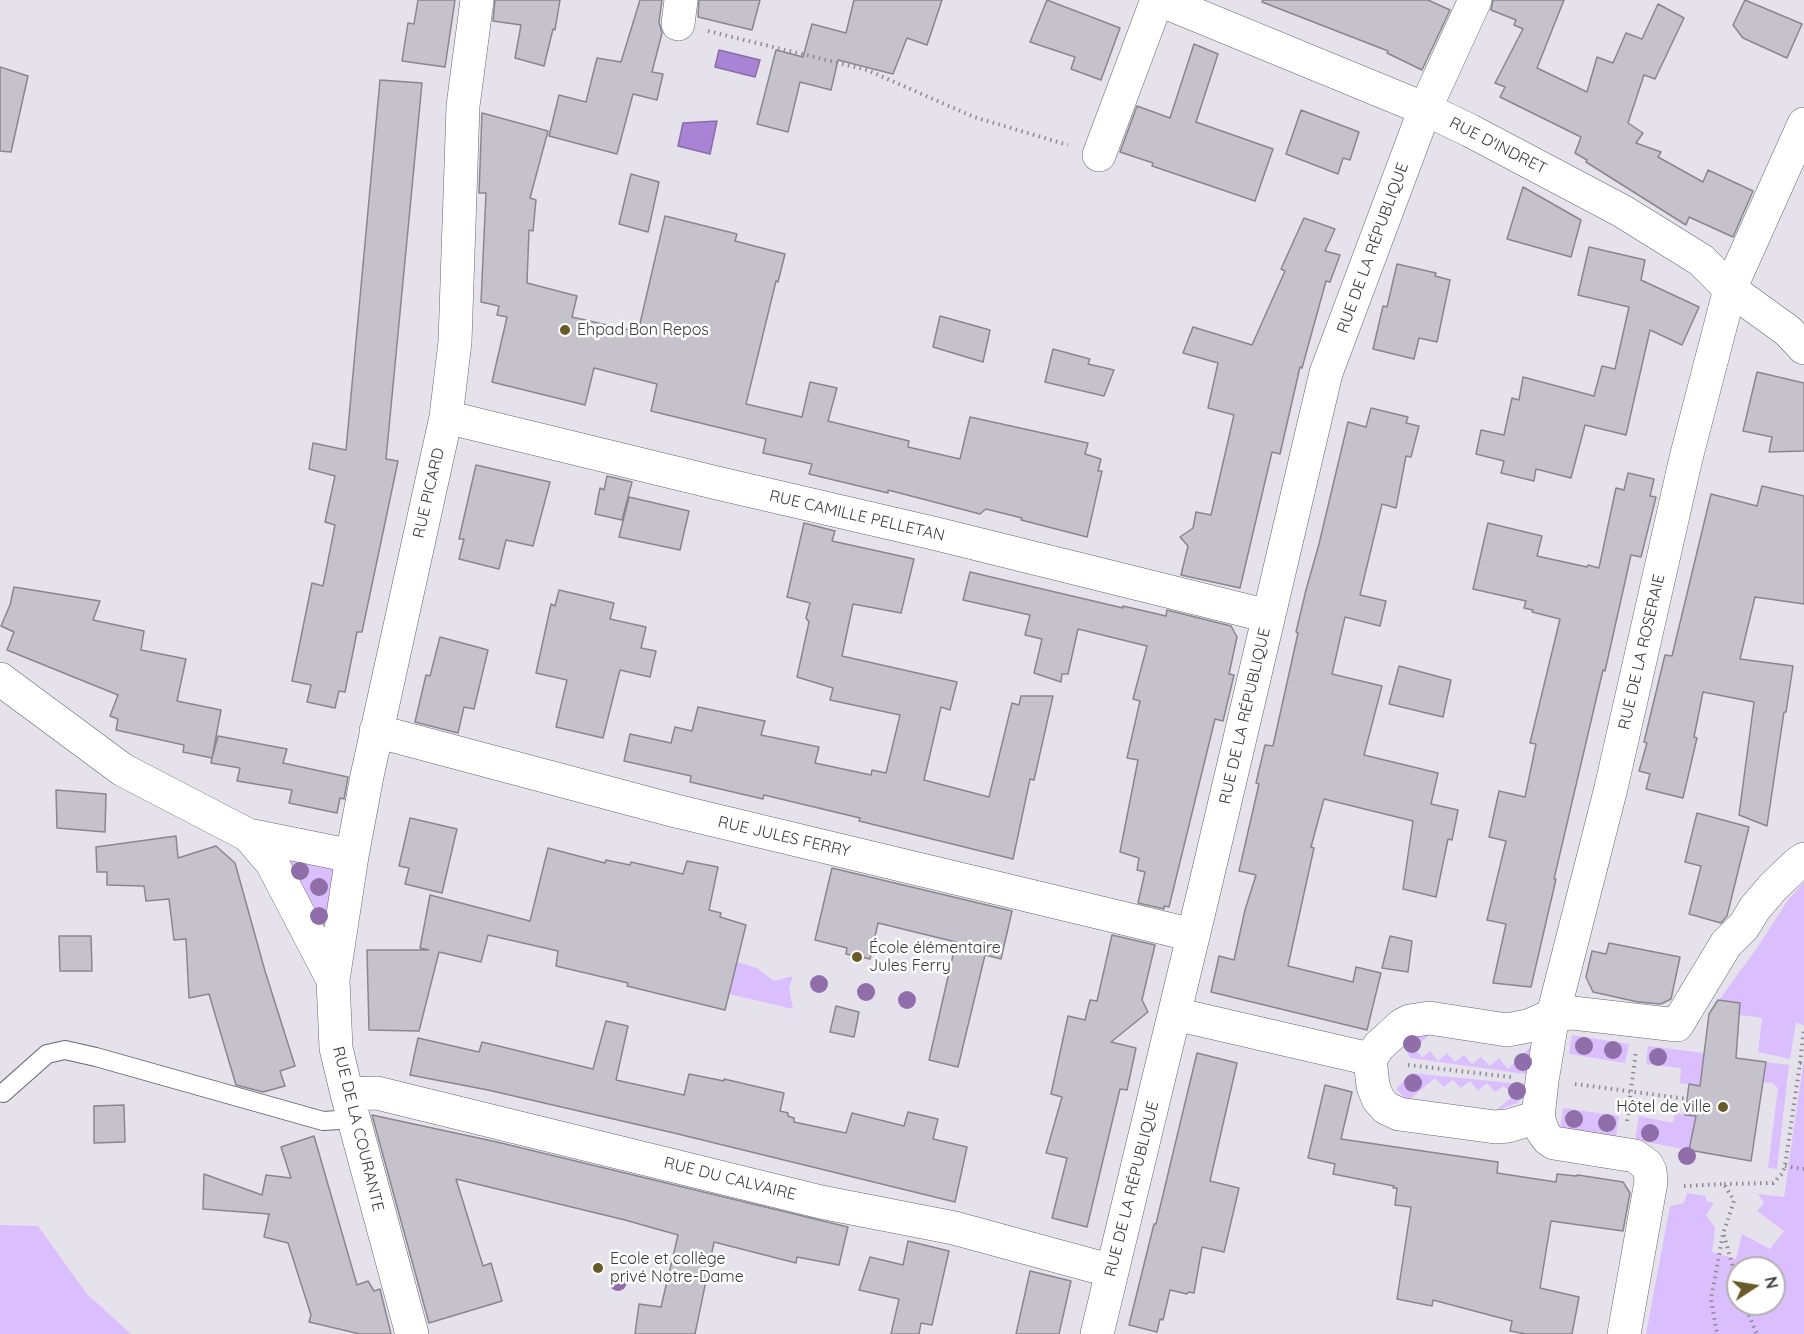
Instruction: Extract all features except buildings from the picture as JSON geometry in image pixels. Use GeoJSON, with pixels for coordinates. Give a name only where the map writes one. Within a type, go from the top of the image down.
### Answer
{"type":"FeatureCollection","features":[{"type":"Feature","properties":{"kind":"street","name":"RUE PICARD"},"geometry":{"type":"LineString","coordinates":[[333,980],[352,856],[376,731],[446,417],[455,342],[463,106],[477,0]]}},
{"type":"Feature","properties":{"kind":"street","name":"RUE D'INDRET"},"geometry":{"type":"LineString","coordinates":[[1159,0],[1425,109],[1622,211],[1701,260],[1730,289],[1788,331],[1804,348]]}},
{"type":"Feature","properties":{"kind":"street"},"geometry":{"type":"LineString","coordinates":[[1099,155],[1159,0]]}},
{"type":"Feature","properties":{"kind":"street","name":"RUE DE LA RÉPUBLIQUE"},"geometry":{"type":"LineString","coordinates":[[1097,1334],[1326,373],[1425,109],[1475,0]]}},
{"type":"Feature","properties":{"kind":"street","name":"RUE DE LA ROSERAIE"},"geometry":{"type":"LineString","coordinates":[[1538,1117],[1553,1015],[1611,788],[1686,458],[1730,289],[1804,124]]}},
{"type":"Feature","properties":{"kind":"street","name":"RUE CAMILLE PELLETAN"},"geometry":{"type":"LineString","coordinates":[[446,417],[938,534],[1268,616]]}},
{"type":"Feature","properties":{"kind":"street","name":"RUE DE LA COURANTE"},"geometry":{"type":"LineString","coordinates":[[0,679],[123,770],[249,835],[352,856]]}},
{"type":"Feature","properties":{"kind":"street","name":"RUE JULES FERRY"},"geometry":{"type":"LineString","coordinates":[[376,731],[676,811],[1193,935]]}},
{"type":"Feature","properties":{"kind":"street","name":"RUE DE LA COURANTE"},"geometry":{"type":"LineString","coordinates":[[249,835],[272,863],[333,980],[336,1048],[412,1334]]}},
{"type":"Feature","properties":{"kind":"street"},"geometry":{"type":"LineString","coordinates":[[1624,1334],[1651,1182],[1647,1165],[1635,1156],[1554,1143],[1543,1132],[1538,1117],[1508,1126],[1495,1127],[1399,1114],[1386,1108],[1378,1099],[1373,1086],[1370,1059],[1390,1034],[1410,1021],[1429,1018],[1507,1030],[1528,1026],[1553,1015],[1573,1013],[1677,1025],[1726,945],[1744,926],[1755,908],[1773,887],[1804,859]]}},
{"type":"Feature","properties":{"kind":"street"},"geometry":{"type":"LineString","coordinates":[[1174,1014],[1370,1059]]}},
{"type":"Feature","properties":{"kind":"street","name":"RUE DU CALVAIRE"},"geometry":{"type":"LineString","coordinates":[[350,1106],[376,1094],[820,1202],[954,1228],[1112,1271]]}},
{"type":"Feature","properties":{"kind":"lane"},"geometry":{"type":"LineString","coordinates":[[3,1093],[47,1054],[65,1050],[323,1121],[350,1106]]}},
{"type":"Feature","properties":{"kind":"path"},"geometry":{"type":"LineString","coordinates":[[680,12],[867,69],[974,117],[1099,155]]}},
{"type":"Feature","properties":{"kind":"path"},"geometry":{"type":"LineString","coordinates":[[1651,1182],[1684,1186],[1773,1183],[1782,1174],[1802,1063],[1804,1029]]}},
{"type":"Feature","properties":{"kind":"path"},"geometry":{"type":"LineString","coordinates":[[1628,1116],[1635,1062]]}},
{"type":"Feature","properties":{"kind":"path"},"geometry":{"type":"LineString","coordinates":[[1785,1166],[1804,1169]]}},
{"type":"Feature","properties":{"kind":"path"},"geometry":{"type":"LineString","coordinates":[[1717,1334],[1711,1299],[1723,1234],[1734,1201],[1724,1184]]}},
{"type":"Feature","properties":{"kind":"path"},"geometry":{"type":"LineString","coordinates":[[1723,1234],[1729,1256]]}},
{"type":"Feature","properties":{"kind":"path"},"geometry":{"type":"LineString","coordinates":[[1749,1316],[1757,1334]]}},
{"type":"Feature","properties":{"kind":"shaded area"},"geometry":{"type":"Polygon","coordinates":[[[719,50],[760,60],[755,77],[715,67],[719,50]]]}},
{"type":"Feature","properties":{"kind":"shaded area"},"geometry":{"type":"Polygon","coordinates":[[[717,121],[710,154],[678,146],[683,123],[717,121]]]}},
{"type":"Feature","properties":{"kind":"shaded area"},"geometry":{"type":"Polygon","coordinates":[[[284,858],[336,867],[325,927],[321,929],[284,858]]]}},
{"type":"Feature","properties":{"kind":"shaded area"},"geometry":{"type":"Polygon","coordinates":[[[1804,882],[1804,1026],[1796,1022],[1790,1059],[1758,1052],[1762,1018],[1739,1015],[1739,1003],[1719,1000],[1788,900],[1804,882]]]}},
{"type":"Feature","properties":{"kind":"shaded area"},"geometry":{"type":"Polygon","coordinates":[[[737,962],[757,968],[774,981],[793,976],[789,987],[793,1009],[729,994],[737,962]]]}},
{"type":"Feature","properties":{"kind":"shaded area"},"geometry":{"type":"Polygon","coordinates":[[[1431,1033],[1414,1049],[1423,1057],[1430,1051],[1438,1061],[1447,1053],[1455,1062],[1464,1055],[1472,1064],[1481,1057],[1490,1066],[1499,1058],[1508,1069],[1531,1046],[1533,1075],[1411,1058],[1404,1039],[1431,1033]]]}},
{"type":"Feature","properties":{"kind":"shaded area"},"geometry":{"type":"Polygon","coordinates":[[[1572,1035],[1629,1044],[1625,1063],[1569,1054],[1572,1035]]]}},
{"type":"Feature","properties":{"kind":"shaded area"},"geometry":{"type":"Polygon","coordinates":[[[1648,1046],[1704,1053],[1700,1086],[1680,1083],[1681,1068],[1646,1064],[1648,1046]]]}},
{"type":"Feature","properties":{"kind":"shaded area"},"geometry":{"type":"Polygon","coordinates":[[[1804,1058],[1804,1334],[1646,1334],[1670,1206],[1684,1203],[1687,1193],[1706,1196],[1706,1201],[1714,1203],[1706,1215],[1715,1228],[1712,1252],[1726,1256],[1726,1316],[1786,1316],[1786,1256],[1737,1256],[1742,1234],[1770,1249],[1784,1231],[1757,1211],[1764,1203],[1758,1194],[1784,1197],[1804,1058]]]}},
{"type":"Feature","properties":{"kind":"shaded area"},"geometry":{"type":"Polygon","coordinates":[[[1766,1062],[1789,1065],[1777,1169],[1768,1168],[1778,1088],[1772,1083],[1764,1082],[1766,1062]]]}},
{"type":"Feature","properties":{"kind":"shaded area"},"geometry":{"type":"Polygon","coordinates":[[[1411,1073],[1531,1085],[1517,1103],[1495,1111],[1513,1096],[1504,1086],[1495,1092],[1487,1083],[1478,1091],[1470,1081],[1461,1088],[1453,1080],[1444,1087],[1435,1078],[1408,1101],[1396,1089],[1411,1073]]]}},
{"type":"Feature","properties":{"kind":"shaded area"},"geometry":{"type":"Polygon","coordinates":[[[1563,1108],[1619,1116],[1616,1136],[1560,1129],[1563,1108]]]}},
{"type":"Feature","properties":{"kind":"shaded area"},"geometry":{"type":"Polygon","coordinates":[[[1675,1113],[1696,1116],[1689,1150],[1635,1140],[1639,1116],[1673,1123],[1675,1113]]]}},
{"type":"Feature","properties":{"kind":"shaded area"},"geometry":{"type":"Polygon","coordinates":[[[0,1225],[38,1226],[87,1294],[131,1334],[0,1334],[0,1225]]]}},
{"type":"Feature","properties":{"kind":"place","name":"Ehpad Bon Repos"},"geometry":{"type":"Point","coordinates":[565,330]}},
{"type":"Feature","properties":{"kind":"place","name":"École élémentaire Jules Ferry"},"geometry":{"type":"Point","coordinates":[857,957]}},
{"type":"Feature","properties":{"kind":"place","name":"Hôtel de ville"},"geometry":{"type":"Point","coordinates":[1723,1107]}},
{"type":"Feature","properties":{"kind":"place","name":"Ecole et collège privé Notre-Dame"},"geometry":{"type":"Point","coordinates":[598,1268]}}]}
